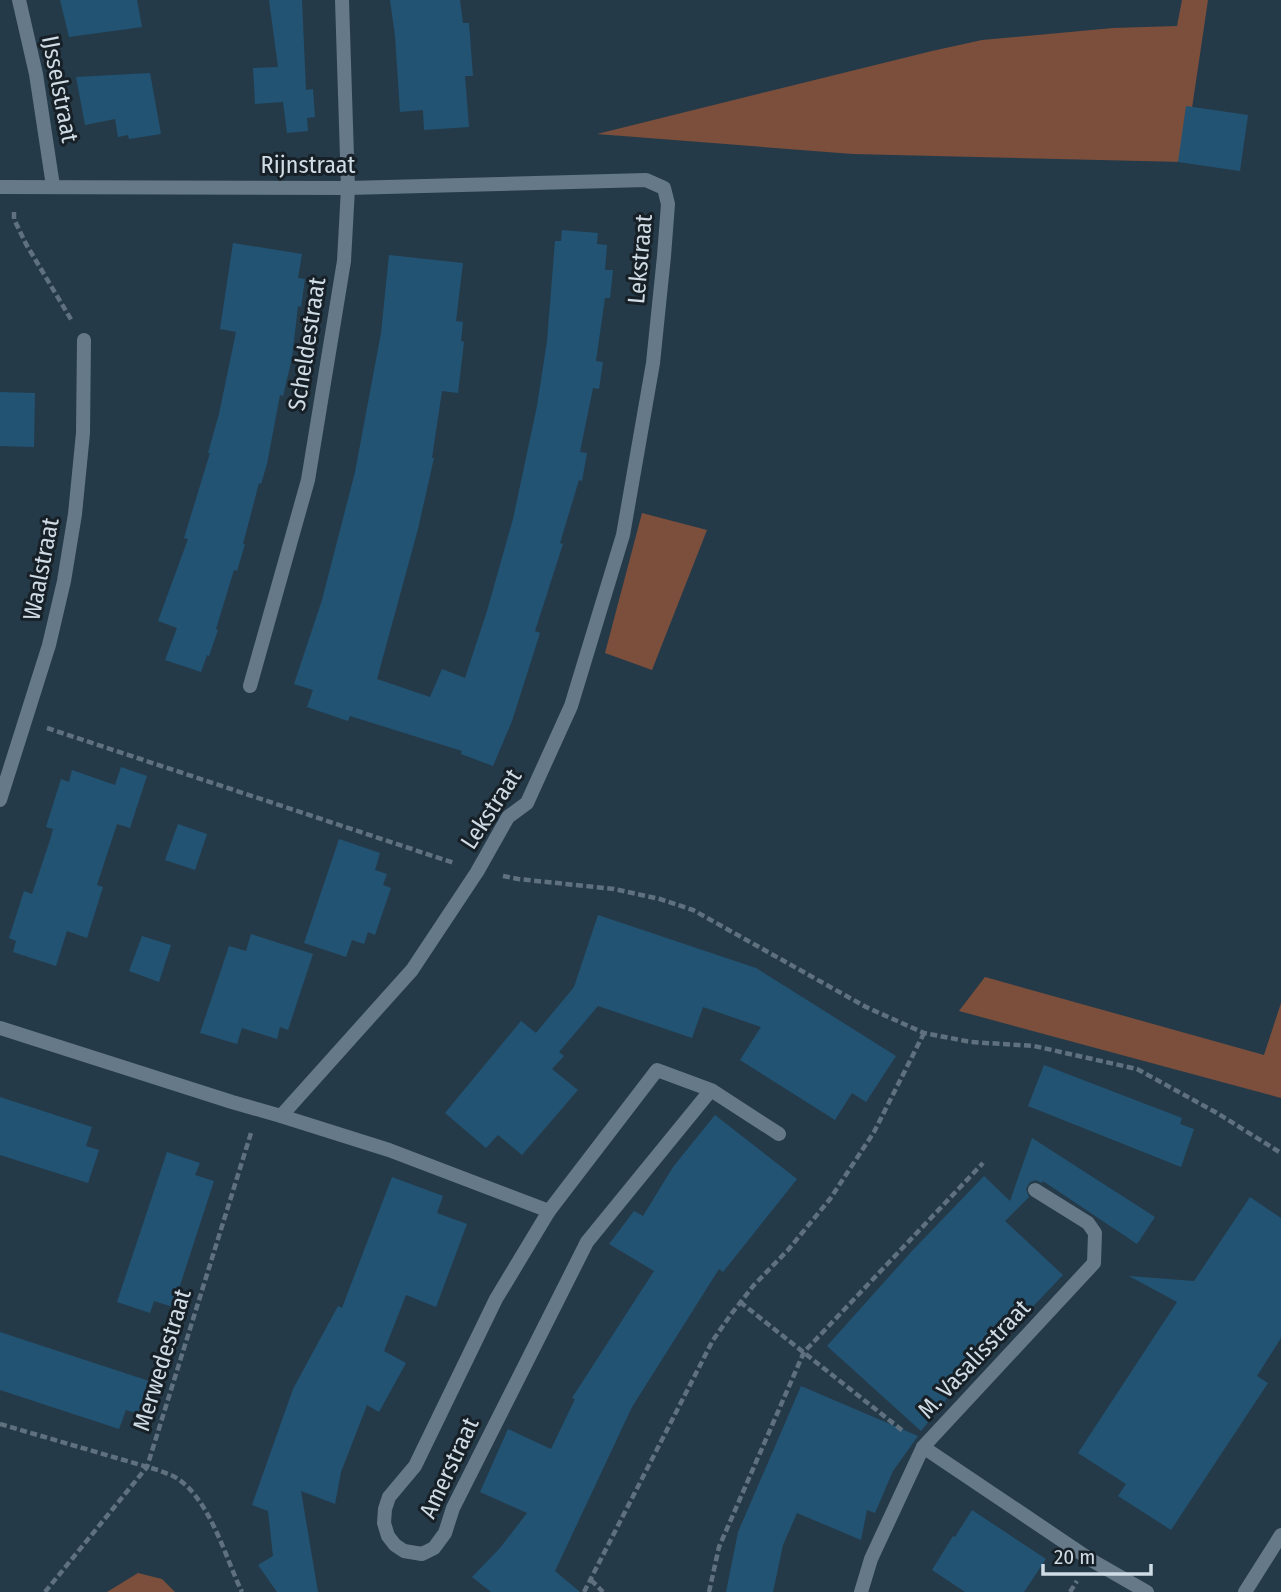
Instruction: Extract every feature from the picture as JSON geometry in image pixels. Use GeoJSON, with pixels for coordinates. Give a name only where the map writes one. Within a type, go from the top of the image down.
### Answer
{"type":"FeatureCollection","features":[{"type":"Feature","properties":{"kind":"street","name":"IJsselstraat"},"geometry":{"type":"LineString","coordinates":[[19,0],[36,74],[53,186]]}},
{"type":"Feature","properties":{"kind":"street","name":"Scheldestraat"},"geometry":{"type":"LineString","coordinates":[[250,686],[308,480],[344,261],[348,188],[342,0]]}},
{"type":"Feature","properties":{"kind":"street","name":"Lekstraat"},"geometry":{"type":"LineString","coordinates":[[281,1116],[412,970],[477,872],[508,817],[527,803],[571,706],[623,536],[653,363],[664,256],[668,204],[664,188],[646,180],[617,181]]}},
{"type":"Feature","properties":{"kind":"street","name":"Rijnstraat"},"geometry":{"type":"LineString","coordinates":[[5,187],[348,188],[617,181]]}},
{"type":"Feature","properties":{"kind":"street","name":"Waalstraat"},"geometry":{"type":"LineString","coordinates":[[0,800],[49,645],[64,581],[75,514],[83,433],[83,340]]}},
{"type":"Feature","properties":{"kind":"street"},"geometry":{"type":"LineString","coordinates":[[0,1028],[389,1150],[549,1211]]}},
{"type":"Feature","properties":{"kind":"street","name":"Amerstraat"},"geometry":{"type":"LineString","coordinates":[[710,1090],[587,1242],[459,1496],[444,1533],[434,1548],[422,1554],[404,1551],[395,1545],[384,1524],[389,1497],[415,1466],[496,1299],[549,1211],[657,1070],[710,1090],[779,1133]]}},
{"type":"Feature","properties":{"kind":"street","name":"M. Vasalisstraat"},"geometry":{"type":"LineString","coordinates":[[861,1592],[871,1559],[923,1447],[1094,1263],[1095,1233],[1088,1223],[1035,1190]]}},
{"type":"Feature","properties":{"kind":"street"},"geometry":{"type":"LineString","coordinates":[[923,1447],[1091,1560],[1147,1592]]}},
{"type":"Feature","properties":{"kind":"street"},"geometry":{"type":"LineString","coordinates":[[1245,1592],[1281,1535]]}},
{"type":"Feature","properties":{"kind":"path"},"geometry":{"type":"LineString","coordinates":[[5,187],[14,219],[26,244],[83,340]]}},
{"type":"Feature","properties":{"kind":"path"},"geometry":{"type":"LineString","coordinates":[[26,721],[477,872],[614,889],[660,899],[693,910],[866,1007],[924,1032],[971,1042],[1034,1046],[1136,1069],[1217,1113],[1281,1153]]}},
{"type":"Feature","properties":{"kind":"path"},"geometry":{"type":"LineString","coordinates":[[584,1592],[713,1340],[754,1285],[788,1250],[830,1199],[874,1132],[924,1032]]}},
{"type":"Feature","properties":{"kind":"path","name":"Merwedestraat"},"geometry":{"type":"LineString","coordinates":[[45,1592],[147,1467],[259,1109]]}},
{"type":"Feature","properties":{"kind":"path"},"geometry":{"type":"LineString","coordinates":[[709,1592],[719,1547],[804,1352],[984,1163]]}},
{"type":"Feature","properties":{"kind":"path"},"geometry":{"type":"LineString","coordinates":[[740,1302],[923,1447]]}},
{"type":"Feature","properties":{"kind":"path"},"geometry":{"type":"LineString","coordinates":[[0,1424],[174,1477],[200,1502],[242,1592]]}},
{"type":"Feature","properties":{"kind":"path"},"geometry":{"type":"LineString","coordinates":[[591,1580],[603,1592]]}},
{"type":"Feature","properties":{"kind":"shaded area"},"geometry":{"type":"Polygon","coordinates":[[[1182,0],[1208,0],[1184,162],[853,154],[597,134],[982,40],[1113,28],[1177,26],[1182,0]]]}},
{"type":"Feature","properties":{"kind":"shaded area"},"geometry":{"type":"Polygon","coordinates":[[[642,513],[707,530],[652,670],[605,653],[642,513]]]}},
{"type":"Feature","properties":{"kind":"shaded area"},"geometry":{"type":"Polygon","coordinates":[[[985,977],[1264,1055],[1281,1003],[1281,1098],[959,1011],[985,977]]]}},
{"type":"Feature","properties":{"kind":"shaded area"},"geometry":{"type":"Polygon","coordinates":[[[138,1573],[162,1579],[175,1592],[107,1592],[138,1573]]]}},
{"type":"Feature","properties":{"kind":"building"},"geometry":{"type":"Polygon","coordinates":[[[60,0],[137,0],[142,27],[69,37],[60,0]]]}},
{"type":"Feature","properties":{"kind":"building"},"geometry":{"type":"Polygon","coordinates":[[[269,0],[302,0],[306,90],[313,89],[315,117],[307,118],[308,131],[287,133],[283,102],[255,104],[253,68],[278,67],[269,0]]]}},
{"type":"Feature","properties":{"kind":"building"},"geometry":{"type":"Polygon","coordinates":[[[390,0],[460,0],[463,23],[469,23],[473,76],[465,76],[469,127],[424,130],[423,110],[400,112],[390,0]]]}},
{"type":"Feature","properties":{"kind":"building"},"geometry":{"type":"Polygon","coordinates":[[[150,73],[161,134],[129,139],[128,135],[118,137],[115,119],[85,125],[76,77],[150,73]]]}},
{"type":"Feature","properties":{"kind":"building"},"geometry":{"type":"Polygon","coordinates":[[[1186,106],[1248,115],[1240,171],[1178,162],[1186,106]]]}},
{"type":"Feature","properties":{"kind":"building"},"geometry":{"type":"Polygon","coordinates":[[[562,230],[598,233],[597,244],[607,245],[605,270],[613,270],[610,298],[605,298],[596,361],[603,362],[599,389],[593,388],[580,452],[587,453],[582,481],[579,480],[560,543],[563,544],[535,631],[540,633],[512,721],[493,766],[461,754],[462,751],[350,716],[348,721],[307,707],[313,690],[294,684],[322,600],[355,472],[381,333],[389,255],[463,263],[456,321],[463,322],[461,341],[464,342],[458,393],[442,391],[434,458],[418,529],[377,679],[430,697],[442,669],[465,678],[487,611],[513,519],[537,406],[547,341],[555,241],[561,241],[562,230]]]}},
{"type":"Feature","properties":{"kind":"building"},"geometry":{"type":"Polygon","coordinates":[[[233,243],[302,254],[298,278],[305,279],[301,307],[298,306],[292,358],[283,396],[280,395],[267,464],[261,484],[259,483],[237,571],[234,570],[216,629],[218,630],[201,672],[165,660],[177,628],[158,621],[188,539],[184,538],[210,453],[236,332],[220,329],[233,243]]]}},
{"type":"Feature","properties":{"kind":"building"},"geometry":{"type":"Polygon","coordinates":[[[0,392],[35,393],[34,447],[0,446],[0,392]]]}},
{"type":"Feature","properties":{"kind":"building"},"geometry":{"type":"Polygon","coordinates":[[[121,767],[147,776],[130,828],[117,824],[97,885],[103,887],[87,938],[67,931],[56,966],[13,952],[16,941],[9,938],[24,891],[32,894],[50,840],[53,829],[46,827],[61,779],[69,782],[72,770],[115,785],[121,767]]]}},
{"type":"Feature","properties":{"kind":"building"},"geometry":{"type":"Polygon","coordinates":[[[178,824],[207,834],[195,870],[165,860],[178,824]]]}},
{"type":"Feature","properties":{"kind":"building"},"geometry":{"type":"Polygon","coordinates":[[[339,839],[380,853],[375,870],[387,874],[383,885],[391,888],[375,935],[368,932],[364,944],[352,940],[346,957],[304,943],[339,839]]]}},
{"type":"Feature","properties":{"kind":"building"},"geometry":{"type":"Polygon","coordinates":[[[598,915],[756,968],[896,1056],[866,1102],[852,1093],[835,1120],[740,1060],[761,1027],[703,1007],[692,1038],[598,1006],[559,1052],[564,1056],[552,1069],[578,1090],[522,1155],[498,1135],[486,1148],[445,1113],[521,1021],[536,1033],[574,987],[598,915]]]}},
{"type":"Feature","properties":{"kind":"building"},"geometry":{"type":"Polygon","coordinates":[[[251,934],[313,954],[288,1030],[280,1027],[277,1039],[242,1028],[237,1044],[200,1033],[229,946],[246,951],[251,934]]]}},
{"type":"Feature","properties":{"kind":"building"},"geometry":{"type":"Polygon","coordinates":[[[142,936],[171,945],[159,982],[129,971],[142,936]]]}},
{"type":"Feature","properties":{"kind":"building"},"geometry":{"type":"Polygon","coordinates":[[[1044,1065],[1182,1118],[1180,1124],[1194,1129],[1181,1167],[1028,1106],[1044,1065]]]}},
{"type":"Feature","properties":{"kind":"building"},"geometry":{"type":"Polygon","coordinates":[[[0,1097],[92,1127],[86,1146],[99,1150],[88,1183],[0,1155],[0,1097]]]}},
{"type":"Feature","properties":{"kind":"building"},"geometry":{"type":"Polygon","coordinates":[[[715,1115],[797,1179],[723,1272],[719,1269],[632,1407],[555,1571],[580,1592],[491,1592],[472,1577],[500,1548],[527,1513],[480,1492],[508,1429],[551,1449],[575,1399],[572,1398],[654,1271],[609,1244],[634,1211],[643,1216],[673,1167],[715,1115]]]}},
{"type":"Feature","properties":{"kind":"building"},"geometry":{"type":"Polygon","coordinates":[[[1032,1138],[1155,1217],[1137,1244],[1043,1181],[1030,1182],[1026,1189],[1029,1197],[1005,1221],[1063,1275],[956,1387],[921,1431],[827,1346],[984,1176],[1010,1201],[1032,1138]]]}},
{"type":"Feature","properties":{"kind":"building"},"geometry":{"type":"Polygon","coordinates":[[[167,1152],[200,1163],[195,1175],[214,1181],[173,1307],[154,1301],[150,1313],[117,1302],[167,1152]]]}},
{"type":"Feature","properties":{"kind":"building"},"geometry":{"type":"Polygon","coordinates":[[[392,1177],[443,1196],[437,1213],[467,1224],[436,1307],[406,1295],[384,1351],[406,1363],[379,1412],[367,1405],[341,1472],[335,1504],[301,1491],[318,1592],[277,1592],[258,1565],[273,1556],[268,1511],[252,1505],[293,1389],[338,1306],[342,1308],[392,1177]]]}},
{"type":"Feature","properties":{"kind":"building"},"geometry":{"type":"Polygon","coordinates":[[[1250,1197],[1281,1218],[1281,1338],[1257,1376],[1268,1383],[1171,1530],[1118,1496],[1126,1484],[1078,1453],[1177,1302],[1129,1276],[1194,1281],[1250,1197]]]}},
{"type":"Feature","properties":{"kind":"building"},"geometry":{"type":"Polygon","coordinates":[[[0,1332],[149,1381],[138,1414],[126,1410],[119,1429],[0,1390],[0,1332]]]}},
{"type":"Feature","properties":{"kind":"building"},"geometry":{"type":"Polygon","coordinates":[[[801,1386],[918,1436],[893,1471],[875,1513],[867,1510],[861,1540],[797,1513],[783,1545],[773,1592],[726,1592],[738,1532],[801,1386]]]}},
{"type":"Feature","properties":{"kind":"building"},"geometry":{"type":"Polygon","coordinates":[[[972,1510],[1046,1559],[1024,1592],[965,1592],[932,1570],[972,1510]]]}}]}
